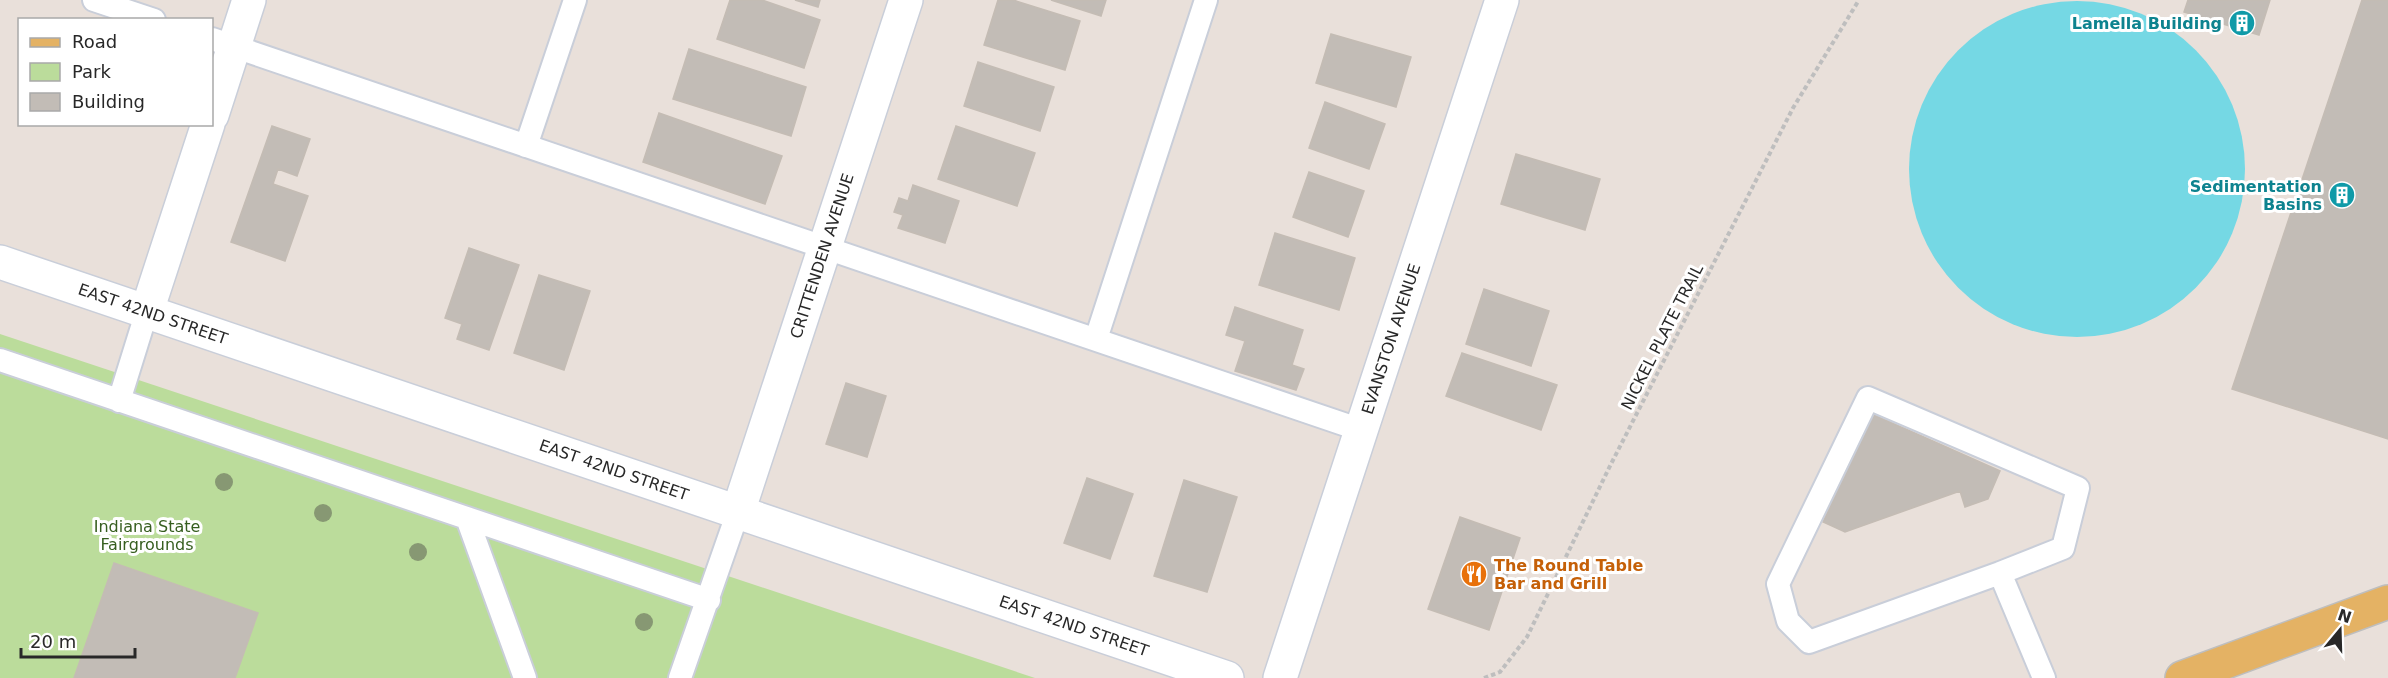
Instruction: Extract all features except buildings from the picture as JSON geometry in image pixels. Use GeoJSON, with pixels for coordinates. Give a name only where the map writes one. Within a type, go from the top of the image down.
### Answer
{"type":"FeatureCollection","features":[{"type":"Feature","properties":{"kind":"main road"},"geometry":{"type":"LineString","coordinates":[[2182,678],[2388,602]]}},
{"type":"Feature","properties":{"kind":"street"},"geometry":{"type":"LineString","coordinates":[[213,108],[223,43],[249,0]]}},
{"type":"Feature","properties":{"kind":"street","name":"CRITTENDEN AVENUE"},"geometry":{"type":"LineString","coordinates":[[738,512],[906,0]]}},
{"type":"Feature","properties":{"kind":"street","name":"EVANSTON AVENUE"},"geometry":{"type":"LineString","coordinates":[[1280,678],[1502,0]]}},
{"type":"Feature","properties":{"kind":"street"},"geometry":{"type":"LineString","coordinates":[[147,311],[207,126]]}},
{"type":"Feature","properties":{"kind":"street","name":"EAST 42ND STREET"},"geometry":{"type":"LineString","coordinates":[[0,262],[1227,678]]}},
{"type":"Feature","properties":{"kind":"lane"},"geometry":{"type":"LineString","coordinates":[[94,0],[148,18]]}},
{"type":"Feature","properties":{"kind":"lane"},"geometry":{"type":"LineString","coordinates":[[526,146],[575,0]]}},
{"type":"Feature","properties":{"kind":"lane"},"geometry":{"type":"LineString","coordinates":[[1096,339],[1206,0]]}},
{"type":"Feature","properties":{"kind":"lane"},"geometry":{"type":"LineString","coordinates":[[223,43],[1361,430]]}},
{"type":"Feature","properties":{"kind":"lane"},"geometry":{"type":"LineString","coordinates":[[119,401],[147,311]]}},
{"type":"Feature","properties":{"kind":"lane"},"geometry":{"type":"LineString","coordinates":[[0,360],[709,600]]}},
{"type":"Feature","properties":{"kind":"lane"},"geometry":{"type":"LineString","coordinates":[[1868,398],[2078,488],[2063,548],[2000,573],[1809,642],[1788,621],[1778,584],[1868,398]]}},
{"type":"Feature","properties":{"kind":"lane"},"geometry":{"type":"LineString","coordinates":[[680,678],[738,512]]}},
{"type":"Feature","properties":{"kind":"lane"},"geometry":{"type":"LineString","coordinates":[[467,518],[525,678]]}},
{"type":"Feature","properties":{"kind":"lane"},"geometry":{"type":"LineString","coordinates":[[2000,573],[2044,678]]}},
{"type":"Feature","properties":{"kind":"path","name":"NICKEL PLATE TRAIL"},"geometry":{"type":"LineString","coordinates":[[1484,678],[1500,672],[1527,638],[1617,453],[1793,108],[1859,0]]}},
{"type":"Feature","properties":{"kind":"green space","name":"Indiana State Fairgrounds"},"geometry":{"type":"Polygon","coordinates":[[[0,334],[1035,678],[0,678],[0,334]]]}},
{"type":"Feature","properties":{"kind":"water"},"geometry":{"type":"Polygon","coordinates":[[[2077,1],[2110,4],[2141,14],[2170,29],[2196,50],[2217,76],[2232,105],[2242,136],[2245,169],[2242,202],[2232,233],[2217,262],[2196,288],[2170,309],[2141,324],[2110,334],[2077,337],[2044,334],[2013,324],[1984,309],[1958,288],[1937,262],[1922,233],[1912,202],[1909,169],[1912,136],[1922,105],[1937,76],[1958,50],[1984,29],[2013,14],[2044,4],[2077,1]]]}},
{"type":"Feature","properties":{"kind":"place","name":"Lamella Building"},"geometry":{"type":"Point","coordinates":[2242,23]}},
{"type":"Feature","properties":{"kind":"place","name":"Sedimentation Basins"},"geometry":{"type":"Point","coordinates":[2342,195]}},
{"type":"Feature","properties":{"kind":"place","name":"The Round Table Bar and Grill"},"geometry":{"type":"Point","coordinates":[1474,574]}}]}
